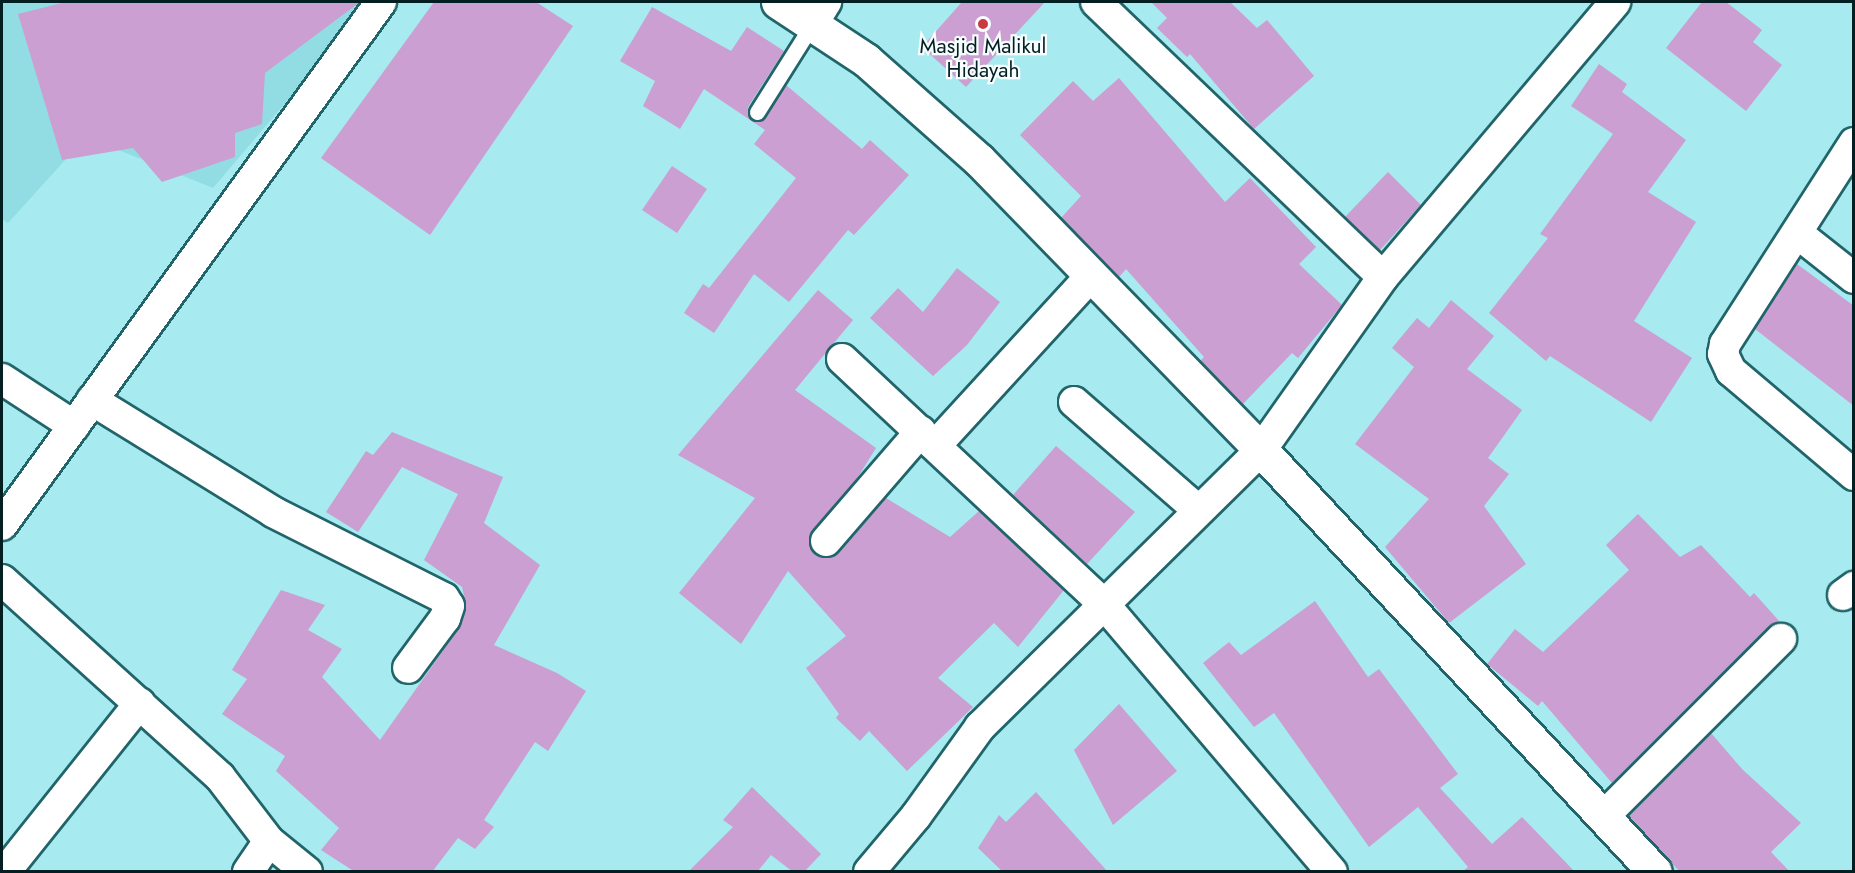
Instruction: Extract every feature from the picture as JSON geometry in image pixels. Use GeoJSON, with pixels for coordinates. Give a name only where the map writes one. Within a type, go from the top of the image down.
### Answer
{"type":"FeatureCollection","features":[{"type":"Feature","properties":{"kind":"street"},"geometry":{"type":"LineString","coordinates":[[2,525],[381,2]]}},
{"type":"Feature","properties":{"kind":"street"},"geometry":{"type":"LineString","coordinates":[[778,2],[819,12],[866,60],[979,160],[1090,278],[1261,450],[1655,872]]}},
{"type":"Feature","properties":{"kind":"street"},"geometry":{"type":"LineString","coordinates":[[1096,2],[1383,278]]}},
{"type":"Feature","properties":{"kind":"street"},"geometry":{"type":"LineString","coordinates":[[869,872],[916,816],[980,727],[1103,603],[1261,450],[1383,278],[1615,2]]}},
{"type":"Feature","properties":{"kind":"street"},"geometry":{"type":"LineString","coordinates":[[1854,143],[1725,344],[1725,362],[1854,475]]}},
{"type":"Feature","properties":{"kind":"street"},"geometry":{"type":"LineString","coordinates":[[1797,233],[1854,278]]}},
{"type":"Feature","properties":{"kind":"street"},"geometry":{"type":"LineString","coordinates":[[826,541],[1090,278]]}},
{"type":"Feature","properties":{"kind":"street"},"geometry":{"type":"LineString","coordinates":[[842,359],[1103,603],[1332,872]]}},
{"type":"Feature","properties":{"kind":"street"},"geometry":{"type":"LineString","coordinates":[[2,379],[74,426]]}},
{"type":"Feature","properties":{"kind":"street"},"geometry":{"type":"LineString","coordinates":[[92,400],[273,512],[444,598],[449,606],[445,618],[408,668]]}},
{"type":"Feature","properties":{"kind":"street"},"geometry":{"type":"LineString","coordinates":[[1074,402],[1198,510]]}},
{"type":"Feature","properties":{"kind":"street"},"geometry":{"type":"LineString","coordinates":[[2,580],[220,777],[269,841],[307,872]]}},
{"type":"Feature","properties":{"kind":"street"},"geometry":{"type":"LineString","coordinates":[[1604,817],[1781,639]]}},
{"type":"Feature","properties":{"kind":"street"},"geometry":{"type":"LineString","coordinates":[[5,872],[140,703]]}},
{"type":"Feature","properties":{"kind":"street"},"geometry":{"type":"LineString","coordinates":[[248,872],[269,841]]}},
{"type":"Feature","properties":{"kind":"lane"},"geometry":{"type":"LineString","coordinates":[[757,112],[819,12]]}},
{"type":"Feature","properties":{"kind":"shaded area"},"geometry":{"type":"Polygon","coordinates":[[[2,2],[371,2],[213,188],[86,137],[8,223],[2,219],[2,2]]]}},
{"type":"Feature","properties":{"kind":"building"},"geometry":{"type":"Polygon","coordinates":[[[66,2],[360,2],[265,73],[262,124],[235,133],[235,157],[162,182],[133,148],[62,160],[18,14],[66,2]]]}},
{"type":"Feature","properties":{"kind":"building"},"geometry":{"type":"Polygon","coordinates":[[[434,2],[536,2],[573,26],[430,235],[321,158],[434,2]]]}},
{"type":"Feature","properties":{"kind":"building","name":"Masjid Malikul Hidayah"},"geometry":{"type":"Polygon","coordinates":[[[962,2],[1045,2],[966,87],[922,47],[962,2]]]}},
{"type":"Feature","properties":{"kind":"building"},"geometry":{"type":"Polygon","coordinates":[[[1151,2],[1230,2],[1257,28],[1267,20],[1314,76],[1254,129],[1190,54],[1187,57],[1157,28],[1167,18],[1151,2]]]}},
{"type":"Feature","properties":{"kind":"building"},"geometry":{"type":"Polygon","coordinates":[[[1702,2],[1726,2],[1762,30],[1753,42],[1782,65],[1746,111],[1666,48],[1702,2]]]}},
{"type":"Feature","properties":{"kind":"building"},"geometry":{"type":"Polygon","coordinates":[[[652,7],[731,51],[747,27],[784,51],[748,107],[751,120],[765,118],[786,85],[862,149],[870,140],[909,175],[854,235],[848,230],[789,302],[754,274],[714,333],[684,313],[703,284],[709,288],[796,178],[754,144],[765,130],[704,89],[680,129],[643,106],[655,81],[620,61],[652,7]]]}},
{"type":"Feature","properties":{"kind":"building"},"geometry":{"type":"Polygon","coordinates":[[[1599,64],[1627,84],[1622,92],[1686,140],[1648,192],[1696,222],[1634,321],[1692,358],[1651,422],[1550,356],[1546,361],[1489,313],[1548,238],[1540,234],[1613,134],[1571,106],[1599,64]]]}},
{"type":"Feature","properties":{"kind":"building"},"geometry":{"type":"Polygon","coordinates":[[[1119,78],[1225,202],[1250,178],[1316,247],[1299,264],[1342,305],[1298,358],[1292,353],[1243,404],[1200,361],[1204,357],[1126,269],[1119,277],[1061,218],[1081,196],[1020,135],[1073,81],[1093,101],[1119,78]]]}},
{"type":"Feature","properties":{"kind":"building"},"geometry":{"type":"Polygon","coordinates":[[[672,166],[707,189],[677,233],[642,210],[672,166]]]}},
{"type":"Feature","properties":{"kind":"building"},"geometry":{"type":"Polygon","coordinates":[[[1388,172],[1421,205],[1380,250],[1345,217],[1388,172]]]}},
{"type":"Feature","properties":{"kind":"building"},"geometry":{"type":"Polygon","coordinates":[[[1797,264],[1854,306],[1854,406],[1755,329],[1797,264]]]}},
{"type":"Feature","properties":{"kind":"building"},"geometry":{"type":"Polygon","coordinates":[[[957,268],[1000,302],[967,345],[933,376],[870,318],[898,288],[923,312],[957,268]]]}},
{"type":"Feature","properties":{"kind":"building"},"geometry":{"type":"Polygon","coordinates":[[[818,290],[853,320],[795,390],[876,448],[856,480],[813,530],[809,538],[814,554],[823,558],[839,553],[886,498],[950,537],[979,511],[1064,590],[1018,647],[994,623],[938,678],[973,707],[907,771],[869,731],[860,741],[836,718],[839,714],[806,668],[846,636],[788,571],[741,644],[679,593],[755,498],[678,455],[818,290]]]}},
{"type":"Feature","properties":{"kind":"building"},"geometry":{"type":"Polygon","coordinates":[[[1451,300],[1494,336],[1467,369],[1522,410],[1488,458],[1509,474],[1484,506],[1526,564],[1449,623],[1385,547],[1429,499],[1355,444],[1414,367],[1392,348],[1417,318],[1429,328],[1451,300]]]}},
{"type":"Feature","properties":{"kind":"building"},"geometry":{"type":"Polygon","coordinates":[[[392,432],[503,477],[484,523],[540,565],[494,645],[557,673],[586,691],[548,751],[535,742],[484,820],[494,827],[475,849],[458,838],[432,872],[355,872],[321,850],[339,828],[276,771],[285,756],[222,714],[247,679],[232,670],[281,590],[325,605],[308,630],[342,649],[322,677],[380,740],[459,628],[466,604],[462,587],[424,560],[458,494],[402,467],[358,532],[326,512],[366,451],[373,455],[392,432]]]}},
{"type":"Feature","properties":{"kind":"building"},"geometry":{"type":"Polygon","coordinates":[[[1056,446],[1135,512],[1087,564],[1013,495],[1056,446]]]}},
{"type":"Feature","properties":{"kind":"building"},"geometry":{"type":"Polygon","coordinates":[[[1638,514],[1680,557],[1701,545],[1750,597],[1754,593],[1780,622],[1769,627],[1612,783],[1542,701],[1538,706],[1487,664],[1515,629],[1543,652],[1629,570],[1606,545],[1638,514]]]}},
{"type":"Feature","properties":{"kind":"building"},"geometry":{"type":"Polygon","coordinates":[[[1315,601],[1368,677],[1379,669],[1458,774],[1440,788],[1492,844],[1522,817],[1575,872],[1462,872],[1468,867],[1418,807],[1369,847],[1274,713],[1254,727],[1203,663],[1229,642],[1241,655],[1315,601]]]}},
{"type":"Feature","properties":{"kind":"building"},"geometry":{"type":"Polygon","coordinates":[[[1119,704],[1177,771],[1113,825],[1074,750],[1119,704]]]}},
{"type":"Feature","properties":{"kind":"building"},"geometry":{"type":"Polygon","coordinates":[[[1711,733],[1742,769],[1801,823],[1771,852],[1790,872],[1680,872],[1629,816],[1711,733]]]}},
{"type":"Feature","properties":{"kind":"building"},"geometry":{"type":"Polygon","coordinates":[[[752,787],[821,854],[804,872],[793,872],[771,855],[757,872],[688,872],[733,827],[723,820],[752,787]]]}},
{"type":"Feature","properties":{"kind":"building"},"geometry":{"type":"Polygon","coordinates":[[[1036,792],[1108,872],[1003,872],[978,848],[999,815],[1006,822],[1036,792]]]}},
{"type":"Feature","properties":{"kind":"place","name":"Masjid Malikul Hidayah"},"geometry":{"type":"Point","coordinates":[983,24]}}]}
